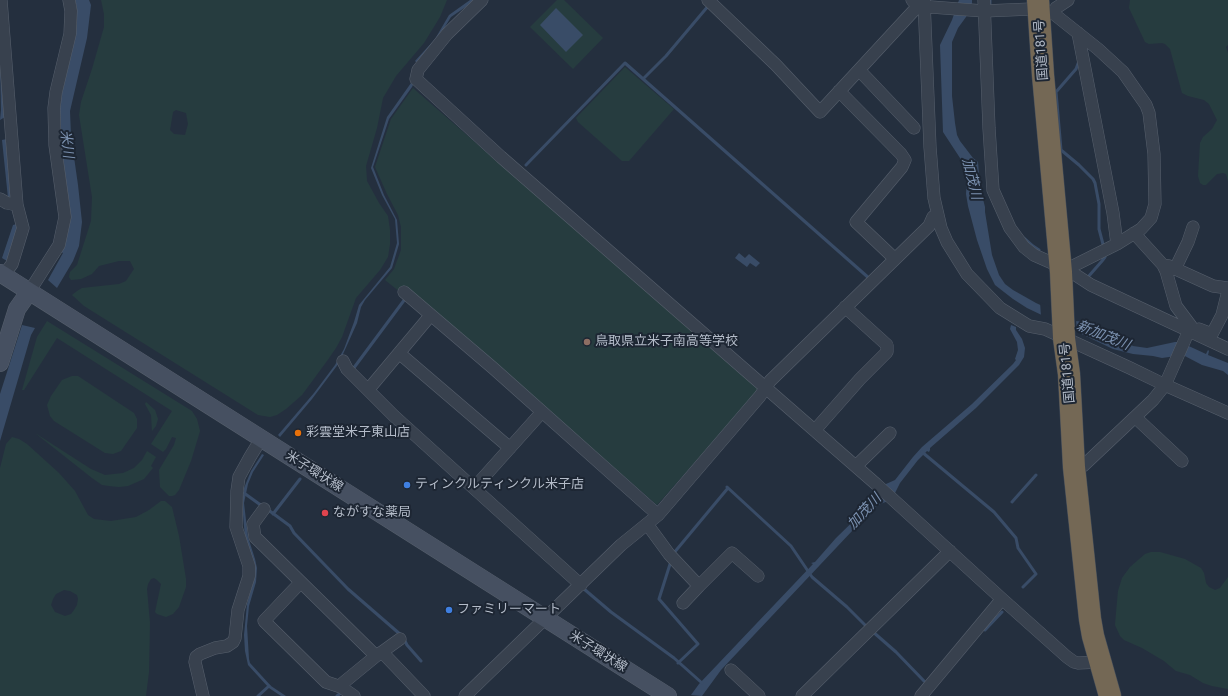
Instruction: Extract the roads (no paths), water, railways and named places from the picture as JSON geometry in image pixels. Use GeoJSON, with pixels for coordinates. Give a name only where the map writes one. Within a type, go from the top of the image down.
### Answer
{"type":"FeatureCollection","features":[{"type":"Feature","properties":{"kind":"highway","name":"国道181号"},"geometry":{"type":"LineString","coordinates":[[1037,6],[1058,265],[1059,332],[1070,468],[1071,533],[1084,625],[1110,696]]}},
{"type":"Feature","properties":{"kind":"highway","name":"国道181号"},"geometry":{"type":"LineString","coordinates":[[1098,662],[1100,696]]}},
{"type":"Feature","properties":{"kind":"main road","name":"米子環状線"},"geometry":{"type":"LineString","coordinates":[[2,274],[668,696]]}},
{"type":"Feature","properties":{"kind":"main road"},"geometry":{"type":"LineString","coordinates":[[0,363],[17,309],[29,292]]}},
{"type":"Feature","properties":{"kind":"street"},"geometry":{"type":"LineString","coordinates":[[29,292],[59,245],[65,217],[55,145],[54,108],[56,92],[70,34],[71,10],[69,0]]}},
{"type":"Feature","properties":{"kind":"street"},"geometry":{"type":"LineString","coordinates":[[482,0],[447,34],[418,70],[416,79],[507,162],[856,466],[1002,599],[1074,662],[1098,662]]}},
{"type":"Feature","properties":{"kind":"street"},"geometry":{"type":"LineString","coordinates":[[708,0],[776,65],[820,112],[922,4],[983,7],[1037,6],[1056,8],[1068,0]]}},
{"type":"Feature","properties":{"kind":"street"},"geometry":{"type":"LineString","coordinates":[[2,274],[12,264],[23,228],[17,204],[5,126],[3,1]]}},
{"type":"Feature","properties":{"kind":"street"},"geometry":{"type":"LineString","coordinates":[[922,4],[932,181],[937,214],[941,228],[950,247],[967,274],[1000,308],[1029,326],[1059,332],[1130,368],[1166,383],[1228,413]]}},
{"type":"Feature","properties":{"kind":"street"},"geometry":{"type":"LineString","coordinates":[[1037,6],[1078,33],[1123,72],[1142,99],[1149,113],[1154,154],[1155,204],[1151,218],[1142,229],[1117,244],[1073,266],[1058,265]]}},
{"type":"Feature","properties":{"kind":"street"},"geometry":{"type":"LineString","coordinates":[[983,7],[993,190],[1010,228],[1024,247],[1034,255],[1058,265],[1091,284],[1228,350]]}},
{"type":"Feature","properties":{"kind":"street"},"geometry":{"type":"LineString","coordinates":[[1078,33],[1113,213],[1117,244]]}},
{"type":"Feature","properties":{"kind":"street"},"geometry":{"type":"LineString","coordinates":[[859,70],[914,128]]}},
{"type":"Feature","properties":{"kind":"street"},"geometry":{"type":"LineString","coordinates":[[840,91],[901,154],[905,160],[902,167],[856,222],[895,259]]}},
{"type":"Feature","properties":{"kind":"street"},"geometry":{"type":"LineString","coordinates":[[0,199],[7,203],[17,204]]}},
{"type":"Feature","properties":{"kind":"street"},"geometry":{"type":"LineString","coordinates":[[465,696],[621,546],[658,515],[770,381],[929,226],[933,217],[937,214]]}},
{"type":"Feature","properties":{"kind":"street"},"geometry":{"type":"LineString","coordinates":[[1175,268],[1193,227]]}},
{"type":"Feature","properties":{"kind":"street"},"geometry":{"type":"LineString","coordinates":[[1134,233],[1166,270],[1176,306],[1189,331]]}},
{"type":"Feature","properties":{"kind":"street"},"geometry":{"type":"LineString","coordinates":[[1163,265],[1175,268],[1213,286],[1228,288]]}},
{"type":"Feature","properties":{"kind":"street"},"geometry":{"type":"LineString","coordinates":[[1189,331],[1212,334],[1224,317],[1228,291]]}},
{"type":"Feature","properties":{"kind":"street"},"geometry":{"type":"LineString","coordinates":[[404,292],[430,316],[474,351],[658,515]]}},
{"type":"Feature","properties":{"kind":"street"},"geometry":{"type":"LineString","coordinates":[[815,430],[860,379],[887,352],[887,345],[845,307]]}},
{"type":"Feature","properties":{"kind":"street"},"geometry":{"type":"LineString","coordinates":[[368,390],[430,316]]}},
{"type":"Feature","properties":{"kind":"street"},"geometry":{"type":"LineString","coordinates":[[1070,468],[1084,466],[1153,400],[1166,383],[1189,331]]}},
{"type":"Feature","properties":{"kind":"street"},"geometry":{"type":"LineString","coordinates":[[399,352],[510,448]]}},
{"type":"Feature","properties":{"kind":"street"},"geometry":{"type":"LineString","coordinates":[[343,361],[347,369],[394,416],[580,585]]}},
{"type":"Feature","properties":{"kind":"street"},"geometry":{"type":"LineString","coordinates":[[474,488],[542,412]]}},
{"type":"Feature","properties":{"kind":"street"},"geometry":{"type":"LineString","coordinates":[[1135,417],[1182,461]]}},
{"type":"Feature","properties":{"kind":"street"},"geometry":{"type":"LineString","coordinates":[[856,466],[890,433]]}},
{"type":"Feature","properties":{"kind":"street"},"geometry":{"type":"LineString","coordinates":[[203,696],[195,662],[196,657],[215,648],[227,646],[233,642],[235,638],[238,610],[249,576],[249,566],[236,527],[237,491],[238,482],[242,472],[261,439]]}},
{"type":"Feature","properties":{"kind":"street"},"geometry":{"type":"LineString","coordinates":[[264,509],[253,524],[255,537],[301,582],[424,696]]}},
{"type":"Feature","properties":{"kind":"street"},"geometry":{"type":"LineString","coordinates":[[647,524],[669,554],[699,586]]}},
{"type":"Feature","properties":{"kind":"street"},"geometry":{"type":"LineString","coordinates":[[802,696],[950,551]]}},
{"type":"Feature","properties":{"kind":"street"},"geometry":{"type":"LineString","coordinates":[[683,603],[732,553],[758,576]]}},
{"type":"Feature","properties":{"kind":"street"},"geometry":{"type":"LineString","coordinates":[[301,582],[264,621],[326,682],[341,687],[354,696]]}},
{"type":"Feature","properties":{"kind":"street"},"geometry":{"type":"LineString","coordinates":[[921,696],[1002,599]]}},
{"type":"Feature","properties":{"kind":"street"},"geometry":{"type":"LineString","coordinates":[[341,687],[343,683],[379,654],[400,640]]}},
{"type":"Feature","properties":{"kind":"street"},"geometry":{"type":"LineString","coordinates":[[731,670],[759,696]]}},
{"type":"Feature","properties":{"kind":"water","name":"米川"},"geometry":{"type":"Polygon","coordinates":[[[75,0],[89,0],[91,5],[87,38],[70,111],[71,136],[82,222],[79,246],[73,261],[57,288],[48,280],[63,253],[61,252],[63,248],[57,118],[63,81],[77,22],[77,8],[75,0]]]}},
{"type":"Feature","properties":{"kind":"water"},"geometry":{"type":"Polygon","coordinates":[[[470,0],[476,0],[451,17],[437,40],[417,63],[415,61],[435,39],[449,15],[470,0]]]}},
{"type":"Feature","properties":{"kind":"water"},"geometry":{"type":"Polygon","coordinates":[[[959,0],[972,0],[972,3],[952,42],[952,96],[955,123],[957,135],[960,141],[978,162],[980,187],[985,207],[992,255],[999,275],[1005,284],[1036,303],[1075,321],[1085,322],[1112,333],[1133,346],[1147,348],[1180,342],[1206,354],[1208,350],[1208,355],[1228,363],[1228,375],[1223,371],[1202,365],[1183,355],[1162,358],[1133,354],[1113,349],[1027,308],[995,285],[987,269],[977,240],[968,206],[966,194],[967,178],[964,168],[960,158],[943,132],[940,45],[952,20],[959,0]]]}},
{"type":"Feature","properties":{"kind":"water"},"geometry":{"type":"Polygon","coordinates":[[[556,8],[583,35],[566,52],[540,25],[556,8]]]}},
{"type":"Feature","properties":{"kind":"water"},"geometry":{"type":"Polygon","coordinates":[[[0,61],[5,117],[0,120],[1,110],[0,61]]]}},
{"type":"Feature","properties":{"kind":"water"},"geometry":{"type":"Polygon","coordinates":[[[411,83],[413,85],[412,87],[389,119],[373,167],[384,195],[397,220],[399,244],[392,268],[365,300],[361,307],[357,323],[339,363],[312,399],[280,437],[278,435],[314,393],[335,365],[344,349],[359,305],[390,267],[397,243],[395,219],[382,195],[371,168],[387,117],[411,83]]]}},
{"type":"Feature","properties":{"kind":"water"},"geometry":{"type":"Polygon","coordinates":[[[7,139],[12,195],[8,198],[2,140],[7,139]]]}},
{"type":"Feature","properties":{"kind":"water"},"geometry":{"type":"Polygon","coordinates":[[[17,224],[17,229],[7,261],[2,258],[13,225],[17,224]]]}},
{"type":"Feature","properties":{"kind":"water"},"geometry":{"type":"Polygon","coordinates":[[[739,253],[745,258],[749,254],[760,263],[756,267],[750,263],[747,267],[735,258],[739,253]]]}},
{"type":"Feature","properties":{"kind":"water"},"geometry":{"type":"Polygon","coordinates":[[[22,325],[35,328],[31,335],[0,441],[0,394],[22,325]]]}},
{"type":"Feature","properties":{"kind":"water","name":"加茂川"},"geometry":{"type":"Polygon","coordinates":[[[1011,325],[1016,327],[1025,348],[1024,357],[1019,365],[976,408],[930,448],[929,452],[927,451],[918,460],[888,501],[878,505],[869,513],[721,670],[702,696],[691,695],[699,684],[813,564],[811,563],[815,562],[836,538],[874,501],[878,493],[886,484],[895,480],[922,447],[972,404],[1013,364],[1016,360],[1018,350],[1017,342],[1010,329],[1011,325]]]}},
{"type":"Feature","properties":{"kind":"water"},"geometry":{"type":"Polygon","coordinates":[[[262,454],[264,455],[253,472],[248,484],[244,503],[248,537],[257,568],[256,582],[249,606],[247,626],[249,659],[250,663],[271,686],[286,696],[281,696],[269,688],[248,665],[245,651],[244,635],[247,604],[254,579],[245,538],[242,503],[244,488],[251,471],[262,454]]]}},
{"type":"Feature","properties":{"kind":"waterway"},"geometry":{"type":"LineString","coordinates":[[990,0],[990,8]]}},
{"type":"Feature","properties":{"kind":"waterway"},"geometry":{"type":"LineString","coordinates":[[643,79],[666,56],[709,5]]}},
{"type":"Feature","properties":{"kind":"waterway"},"geometry":{"type":"LineString","coordinates":[[1079,61],[1076,69],[1056,92],[1061,150],[1079,165],[1095,183],[1099,204],[1099,229],[1104,248]]}},
{"type":"Feature","properties":{"kind":"waterway"},"geometry":{"type":"LineString","coordinates":[[526,165],[625,63],[870,279]]}},
{"type":"Feature","properties":{"kind":"waterway"},"geometry":{"type":"LineString","coordinates":[[1024,238],[1039,250]]}},
{"type":"Feature","properties":{"kind":"waterway"},"geometry":{"type":"LineString","coordinates":[[1088,277],[1105,257],[1105,254]]}},
{"type":"Feature","properties":{"kind":"waterway"},"geometry":{"type":"LineString","coordinates":[[352,368],[353,369],[405,299]]}},
{"type":"Feature","properties":{"kind":"waterway"},"geometry":{"type":"LineString","coordinates":[[922,452],[994,512],[1016,538],[1018,548],[1036,574],[1023,587]]}},
{"type":"Feature","properties":{"kind":"waterway"},"geometry":{"type":"LineString","coordinates":[[1012,502],[1036,475]]}},
{"type":"Feature","properties":{"kind":"waterway"},"geometry":{"type":"LineString","coordinates":[[273,514],[300,479]]}},
{"type":"Feature","properties":{"kind":"waterway"},"geometry":{"type":"LineString","coordinates":[[727,487],[791,546],[812,577],[847,607],[868,628]]}},
{"type":"Feature","properties":{"kind":"waterway"},"geometry":{"type":"LineString","coordinates":[[673,554],[728,488]]}},
{"type":"Feature","properties":{"kind":"waterway"},"geometry":{"type":"LineString","coordinates":[[244,493],[262,506]]}},
{"type":"Feature","properties":{"kind":"waterway"},"geometry":{"type":"LineString","coordinates":[[267,509],[290,526],[294,533],[348,589],[401,635]]}},
{"type":"Feature","properties":{"kind":"waterway"},"geometry":{"type":"LineString","coordinates":[[671,561],[659,599],[698,644],[678,663]]}},
{"type":"Feature","properties":{"kind":"waterway"},"geometry":{"type":"LineString","coordinates":[[584,589],[611,612],[674,658],[702,683]]}},
{"type":"Feature","properties":{"kind":"waterway"},"geometry":{"type":"LineString","coordinates":[[985,630],[1002,612]]}},
{"type":"Feature","properties":{"kind":"waterway"},"geometry":{"type":"LineString","coordinates":[[872,631],[896,652],[924,681]]}},
{"type":"Feature","properties":{"kind":"waterway"},"geometry":{"type":"LineString","coordinates":[[404,639],[407,645],[421,661]]}},
{"type":"Feature","properties":{"kind":"waterway"},"geometry":{"type":"LineString","coordinates":[[258,696],[269,686]]}},
{"type":"Feature","properties":{"kind":"waterway"},"geometry":{"type":"LineString","coordinates":[[337,696],[343,691]]}},
{"type":"Feature","properties":{"kind":"place","name":"鳥取県立米子南高等学校"},"geometry":{"type":"Point","coordinates":[587,342]}},
{"type":"Feature","properties":{"kind":"place","name":"彩雲堂米子東山店"},"geometry":{"type":"Point","coordinates":[298,433]}},
{"type":"Feature","properties":{"kind":"place","name":"ティンクルティンクル米子店"},"geometry":{"type":"Point","coordinates":[407,485]}},
{"type":"Feature","properties":{"kind":"place","name":"ながすな薬局"},"geometry":{"type":"Point","coordinates":[325,513]}},
{"type":"Feature","properties":{"kind":"place","name":"ファミリーマート"},"geometry":{"type":"Point","coordinates":[449,610]}},
{"type":"Feature","properties":{"kind":"water label","name":"新加茂川"},"geometry":{"type":"Point","coordinates":[1103,336]}}]}
